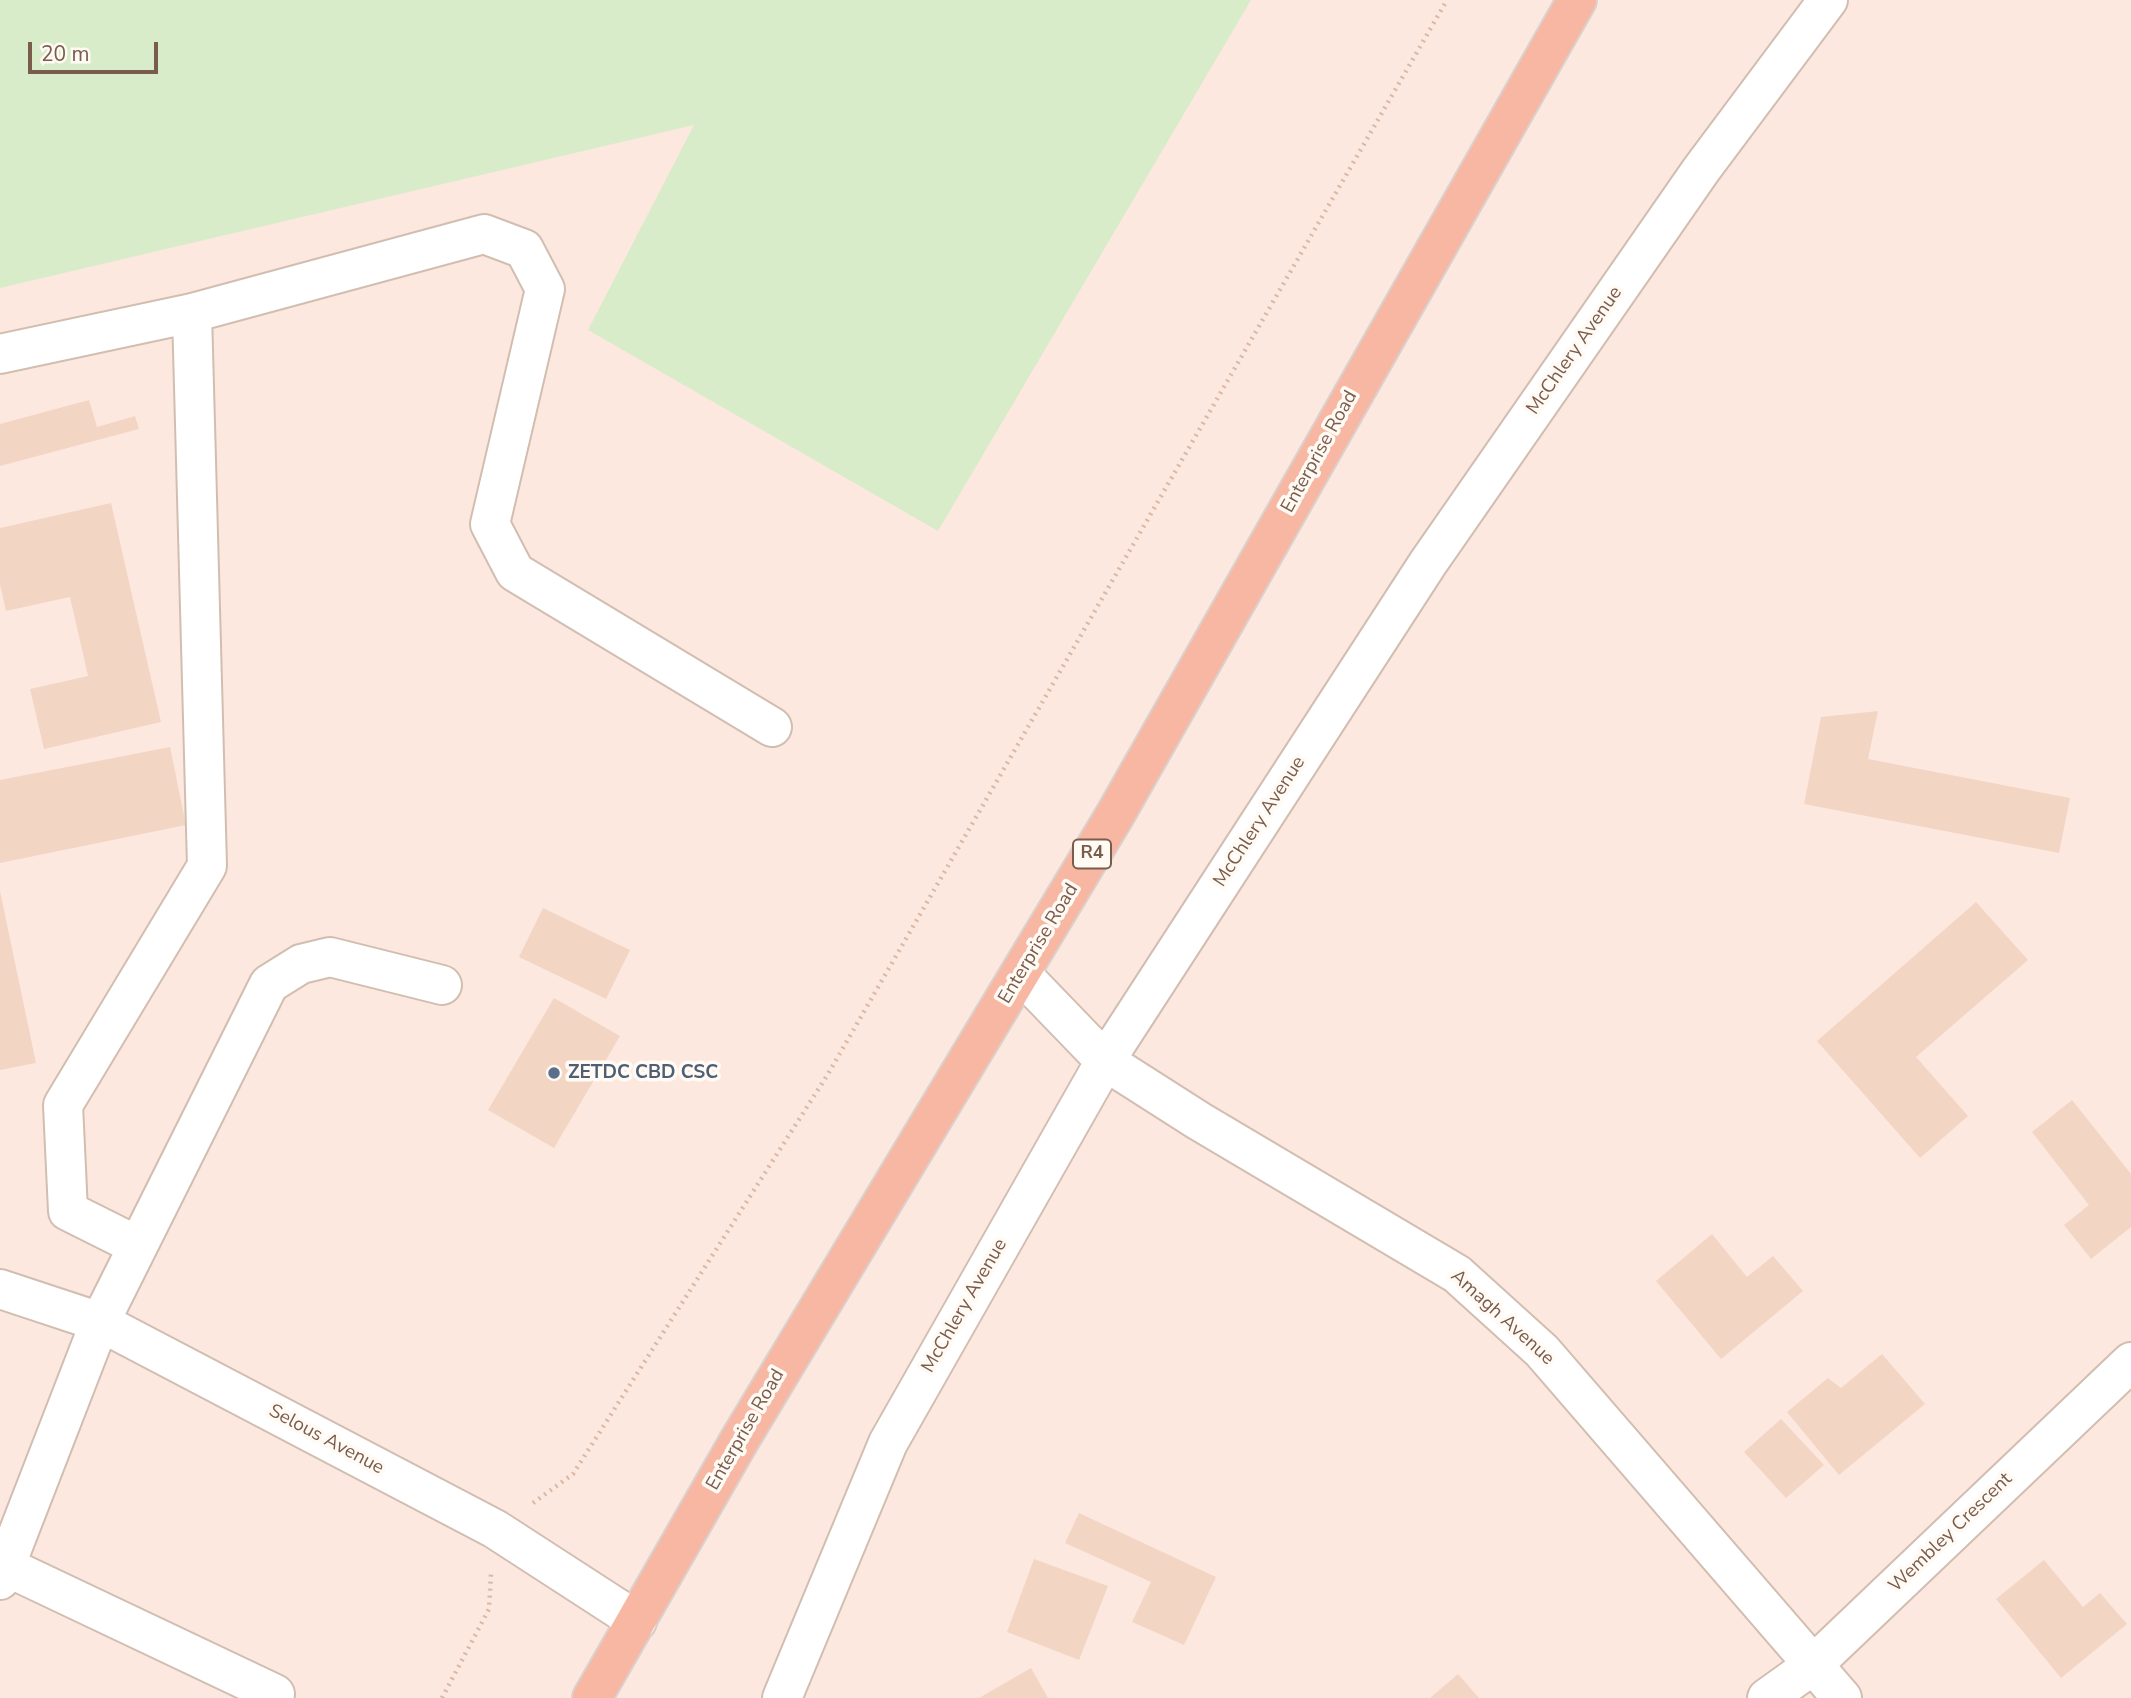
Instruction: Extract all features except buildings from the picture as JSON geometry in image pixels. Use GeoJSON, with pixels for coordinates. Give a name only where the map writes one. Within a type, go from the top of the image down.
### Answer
{"type":"FeatureCollection","features":[{"type":"Feature","properties":{"kind":"highway","name":"Enterprise Road"},"geometry":{"type":"LineString","coordinates":[[592,1698],[738,1441],[1115,815],[1577,0]]}},
{"type":"Feature","properties":{"kind":"street","name":"McChlery Avenue"},"geometry":{"type":"LineString","coordinates":[[782,1698],[888,1443],[1105,1061],[1428,563],[1700,170],[1828,0]]}},
{"type":"Feature","properties":{"kind":"street"},"geometry":{"type":"LineString","coordinates":[[0,354],[192,313],[484,234],[524,249],[545,289],[491,524],[515,572],[772,727]]}},
{"type":"Feature","properties":{"kind":"street"},"geometry":{"type":"LineString","coordinates":[[138,1246],[68,1211],[63,1105],[207,866],[192,313]]}},
{"type":"Feature","properties":{"kind":"street"},"geometry":{"type":"LineString","coordinates":[[275,1694],[3,1573],[100,1322],[269,984],[301,964],[330,957],[442,985]]}},
{"type":"Feature","properties":{"kind":"street","name":"Amagh Avenue"},"geometry":{"type":"LineString","coordinates":[[1021,974],[1105,1061],[1199,1121],[1457,1274],[1542,1350],[1842,1698]]}},
{"type":"Feature","properties":{"kind":"street","name":"Selous Avenue"},"geometry":{"type":"LineString","coordinates":[[0,1289],[100,1322],[505,1536],[637,1621]]}},
{"type":"Feature","properties":{"kind":"street","name":"Wembley Crescent"},"geometry":{"type":"LineString","coordinates":[[1767,1698],[1812,1665],[2131,1362]]}},
{"type":"Feature","properties":{"kind":"path"},"geometry":{"type":"LineString","coordinates":[[442,1698],[489,1609],[493,1558],[505,1536],[519,1513],[573,1474],[828,1074],[1447,0]]}},
{"type":"Feature","properties":{"kind":"shaded area"},"geometry":{"type":"Polygon","coordinates":[[[0,0],[2131,0],[2131,1698],[0,1698],[0,0]]]}},
{"type":"Feature","properties":{"kind":"green space"},"geometry":{"type":"Polygon","coordinates":[[[0,0],[1251,0],[938,531],[588,330],[694,125],[0,288],[0,0]]]}},
{"type":"Feature","properties":{"kind":"place","name":"ZETDC CBD CSC"},"geometry":{"type":"Point","coordinates":[554,1073]}}]}
